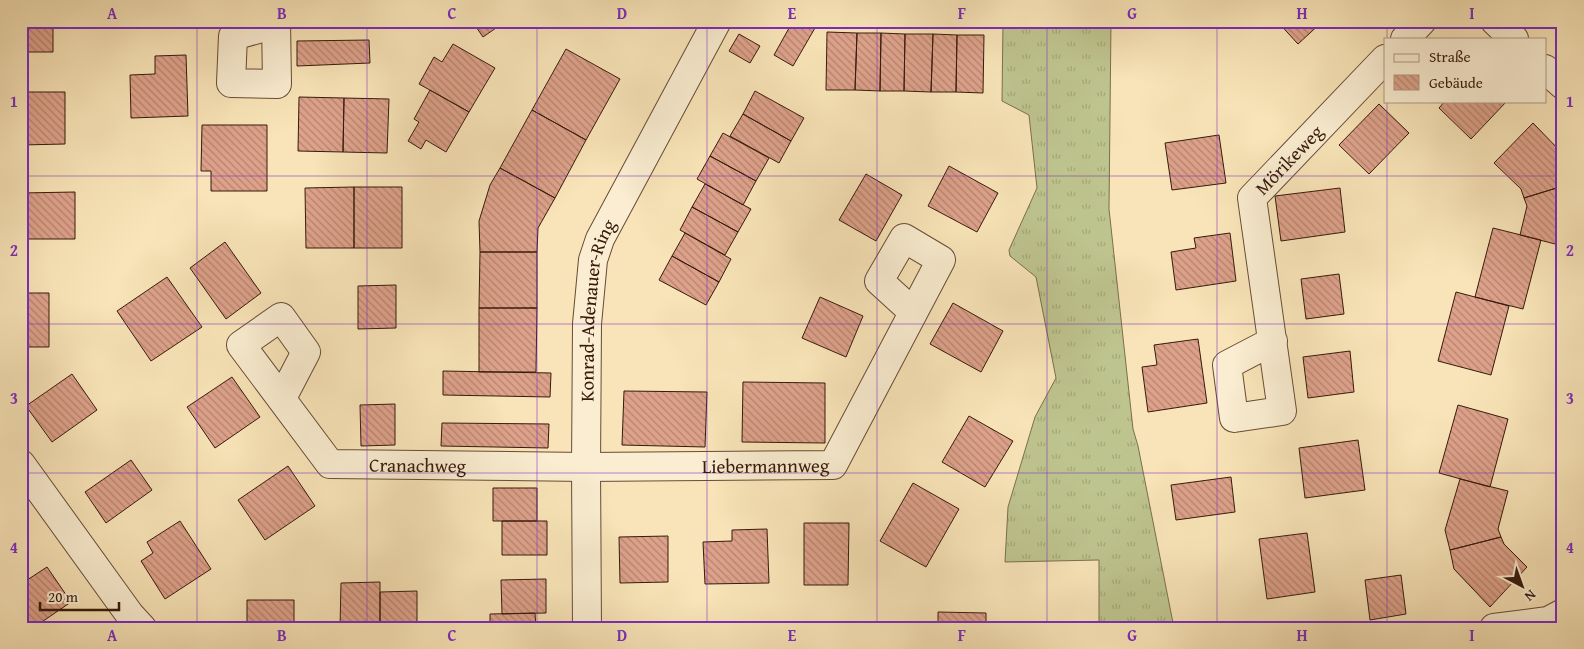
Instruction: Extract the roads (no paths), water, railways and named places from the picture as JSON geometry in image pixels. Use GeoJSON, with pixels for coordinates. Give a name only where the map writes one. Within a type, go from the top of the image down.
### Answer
{"type":"FeatureCollection","features":[{"type":"Feature","properties":{"kind":"street","name":"Konrad-Adenauer-Ring"},"geometry":{"type":"LineString","coordinates":[[587,628],[587,324],[593,260],[600,239],[717,21]]}},
{"type":"Feature","properties":{"kind":"street"},"geometry":{"type":"LineString","coordinates":[[1406,38],[1422,21]]}},
{"type":"Feature","properties":{"kind":"street"},"geometry":{"type":"LineString","coordinates":[[1495,21],[1513,38]]}},
{"type":"Feature","properties":{"kind":"street","name":"Mörikeweg"},"geometry":{"type":"LineString","coordinates":[[1273,341],[1252,198],[1384,60]]}},
{"type":"Feature","properties":{"kind":"street"},"geometry":{"type":"LineString","coordinates":[[1546,70],[1563,85]]}},
{"type":"Feature","properties":{"kind":"street","name":"Liebermannweg"},"geometry":{"type":"LineString","coordinates":[[586,467],[833,465],[913,312]]}},
{"type":"Feature","properties":{"kind":"street","name":"Cranachweg"},"geometry":{"type":"LineString","coordinates":[[282,398],[330,464],[586,467]]}},
{"type":"Feature","properties":{"kind":"street"},"geometry":{"type":"LineString","coordinates":[[21,464],[130,615],[142,628]]}},
{"type":"Feature","properties":{"kind":"street"},"geometry":{"type":"LineString","coordinates":[[1494,628],[1548,621],[1563,613]]}}]}
